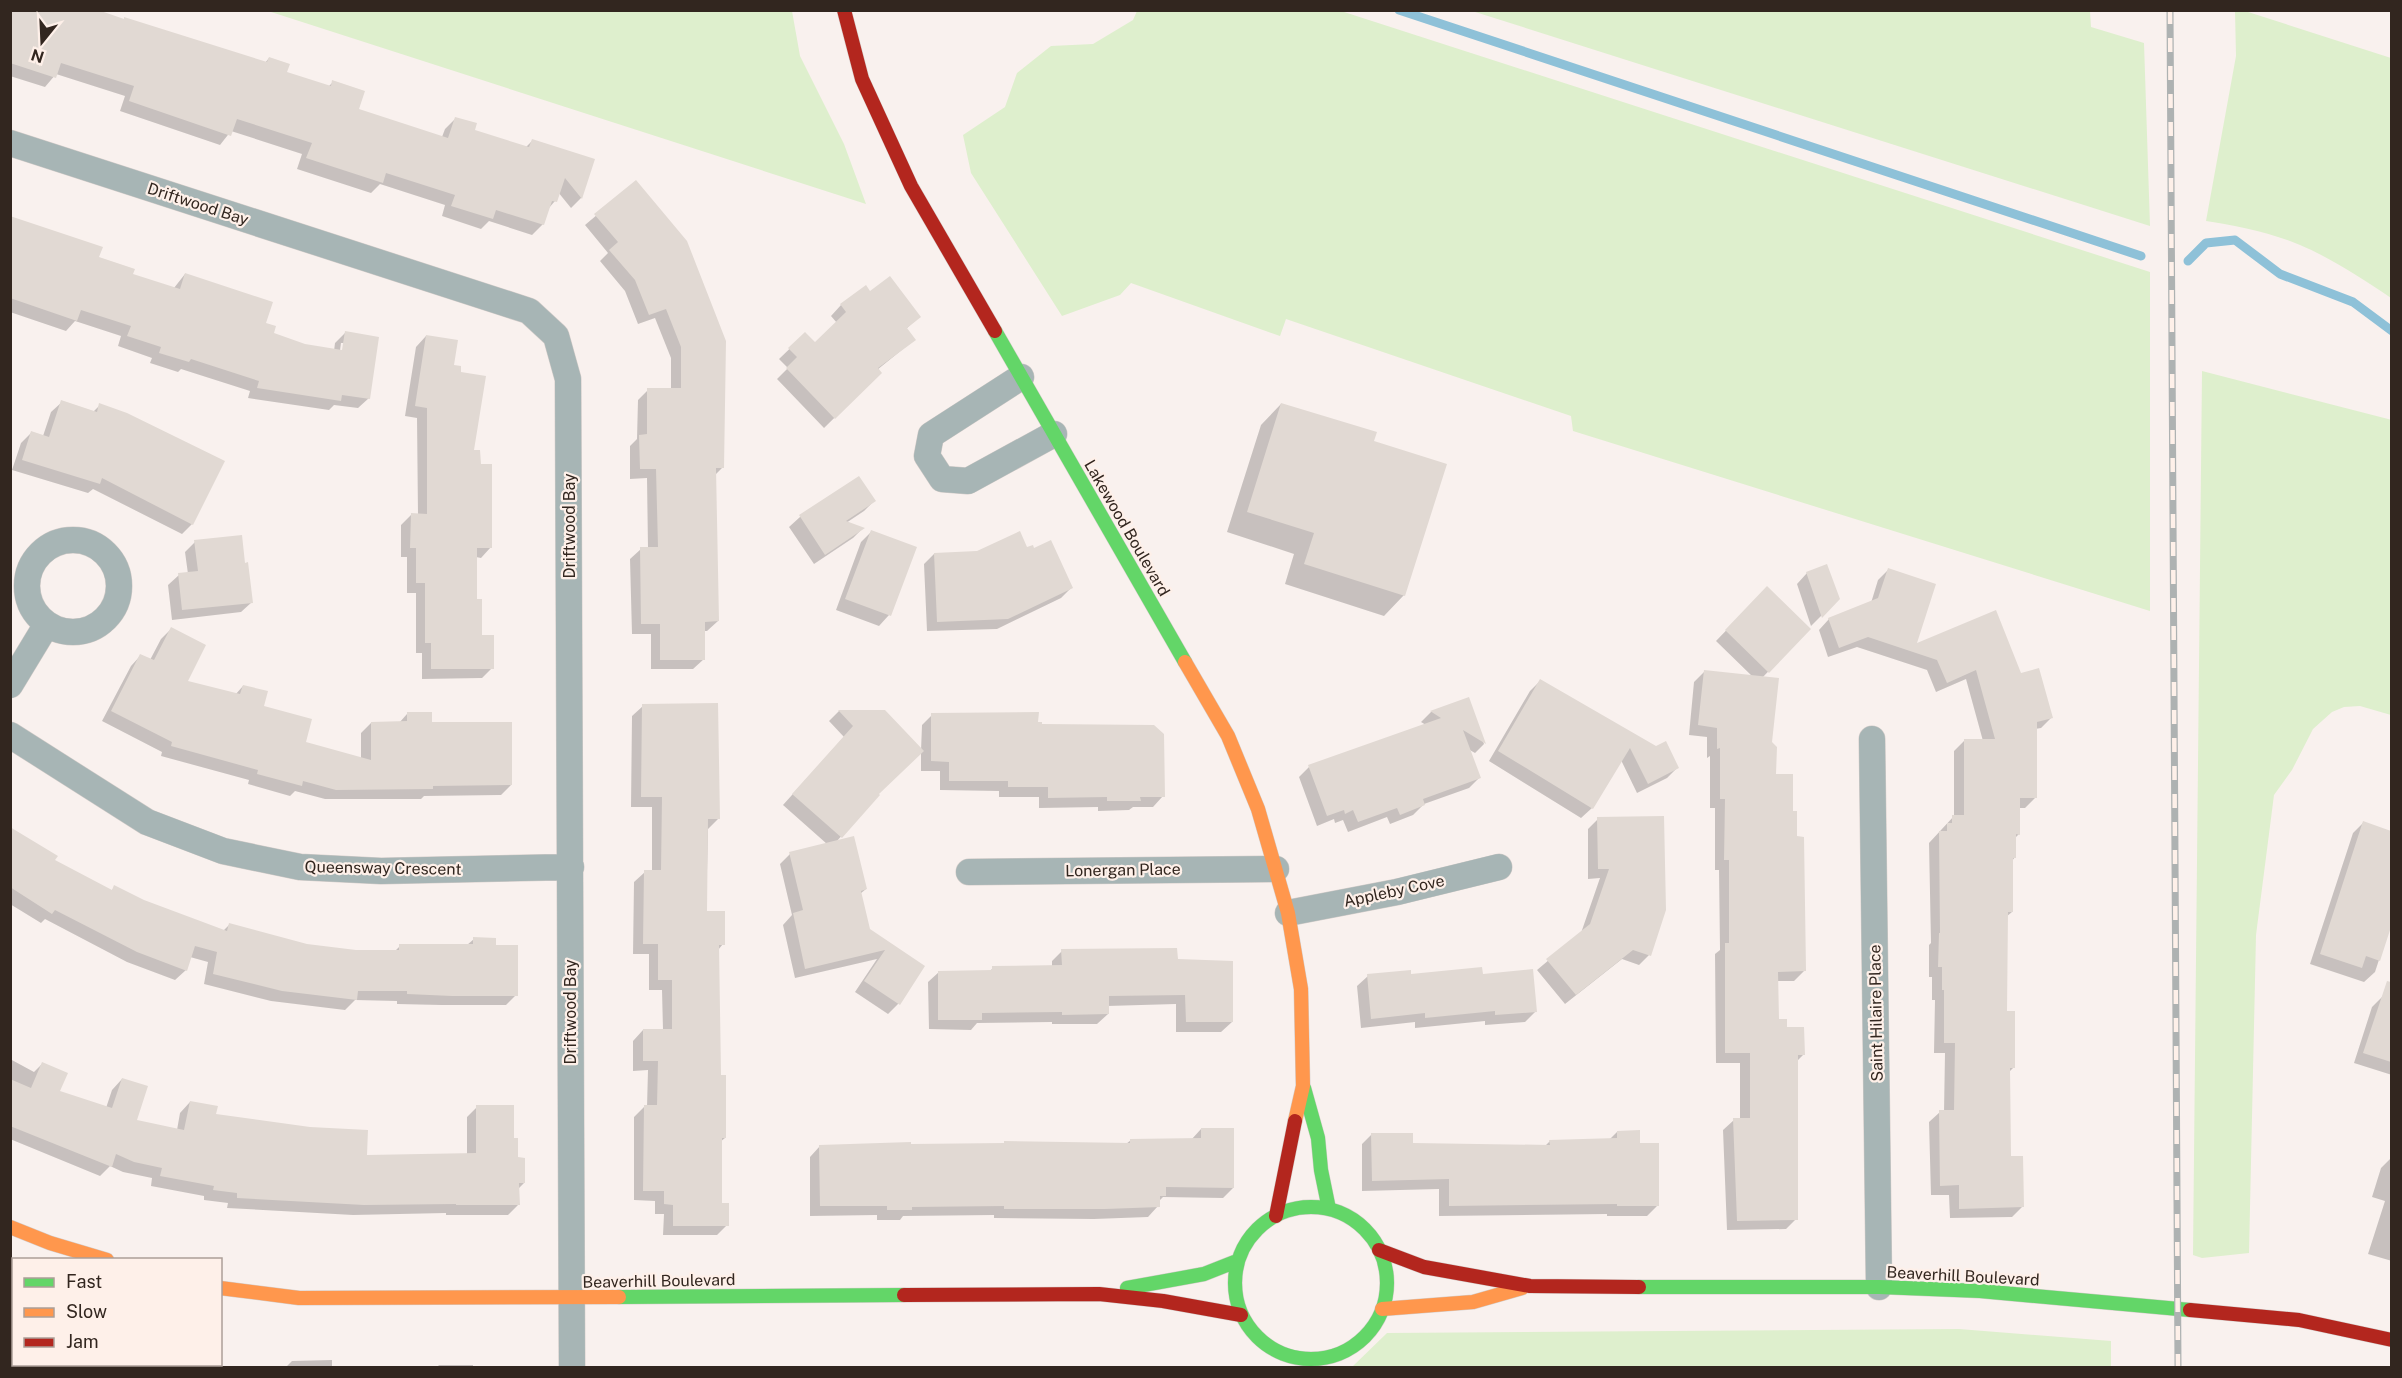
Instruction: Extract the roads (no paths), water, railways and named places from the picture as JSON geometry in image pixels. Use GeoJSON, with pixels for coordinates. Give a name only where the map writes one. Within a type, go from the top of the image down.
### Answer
{"type":"FeatureCollection","features":[{"type":"Feature","properties":{"kind":"street","name":"Lakewood Boulevard"},"geometry":{"type":"LineString","coordinates":[[844,10],[862,80],[901,166],[1228,736],[1258,809],[1288,913],[1300,989],[1304,1086],[1318,1138],[1321,1170],[1329,1209]]}},
{"type":"Feature","properties":{"kind":"street","name":"Driftwood Bay"},"geometry":{"type":"LineString","coordinates":[[10,143],[530,311],[556,336],[568,379],[572,1368]]}},
{"type":"Feature","properties":{"kind":"street"},"geometry":{"type":"LineString","coordinates":[[1022,377],[931,435],[927,456],[942,479],[968,481],[1054,434]]}},
{"type":"Feature","properties":{"kind":"street"},"geometry":{"type":"LineString","coordinates":[[10,685],[47,624]]}},
{"type":"Feature","properties":{"kind":"street","name":"Queensway Crescent"},"geometry":{"type":"LineString","coordinates":[[10,735],[147,822],[223,851],[300,867],[381,871],[571,867]]}},
{"type":"Feature","properties":{"kind":"street","name":"Saint Hilaire Place"},"geometry":{"type":"LineString","coordinates":[[1872,739],[1879,1287]]}},
{"type":"Feature","properties":{"kind":"street","name":"Appleby Cove"},"geometry":{"type":"LineString","coordinates":[[1288,913],[1397,892],[1499,867]]}},
{"type":"Feature","properties":{"kind":"street","name":"Lonergan Place"},"geometry":{"type":"LineString","coordinates":[[969,872],[1276,869]]}},
{"type":"Feature","properties":{"kind":"street","name":"Lakewood Boulevard"},"geometry":{"type":"LineString","coordinates":[[1276,1216],[1286,1160],[1304,1086]]}},
{"type":"Feature","properties":{"kind":"street"},"geometry":{"type":"LineString","coordinates":[[1302,1207],[1329,1209],[1353,1219],[1368,1232],[1382,1255],[1387,1294],[1379,1320],[1359,1343],[1335,1362],[1303,1360],[1277,1353],[1256,1337],[1240,1315],[1234,1285],[1237,1261],[1245,1243],[1263,1224],[1276,1216],[1302,1207]]}},
{"type":"Feature","properties":{"kind":"street"},"geometry":{"type":"LineString","coordinates":[[10,1227],[50,1243],[100,1258]]}},
{"type":"Feature","properties":{"kind":"street","name":"Beaverhill Boulevard"},"geometry":{"type":"LineString","coordinates":[[1379,1250],[1424,1267],[1530,1286],[1879,1287],[1980,1291],[2299,1320],[2391,1340]]}},
{"type":"Feature","properties":{"kind":"street","name":"Beaverhill Boulevard"},"geometry":{"type":"LineString","coordinates":[[1099,1294],[1204,1274],[1237,1261]]}},
{"type":"Feature","properties":{"kind":"street","name":"Beaverhill Boulevard"},"geometry":{"type":"LineString","coordinates":[[1382,1310],[1473,1302],[1530,1286]]}},
{"type":"Feature","properties":{"kind":"street","name":"Beaverhill Boulevard"},"geometry":{"type":"LineString","coordinates":[[222,1288],[299,1298],[1099,1294],[1163,1301],[1240,1315]]}},
{"type":"Feature","properties":{"kind":"street"},"geometry":{"type":"LineString","coordinates":[[1277,1353],[1282,1368]]}},
{"type":"Feature","properties":{"kind":"waterway"},"geometry":{"type":"LineString","coordinates":[[1399,10],[2141,256]]}},
{"type":"Feature","properties":{"kind":"waterway"},"geometry":{"type":"LineString","coordinates":[[2188,261],[2206,243],[2235,240],[2280,274],[2353,302],[2392,331]]}},
{"type":"Feature","properties":{"kind":"railway"},"geometry":{"type":"LineString","coordinates":[[2170,10],[2178,1368]]}}]}
